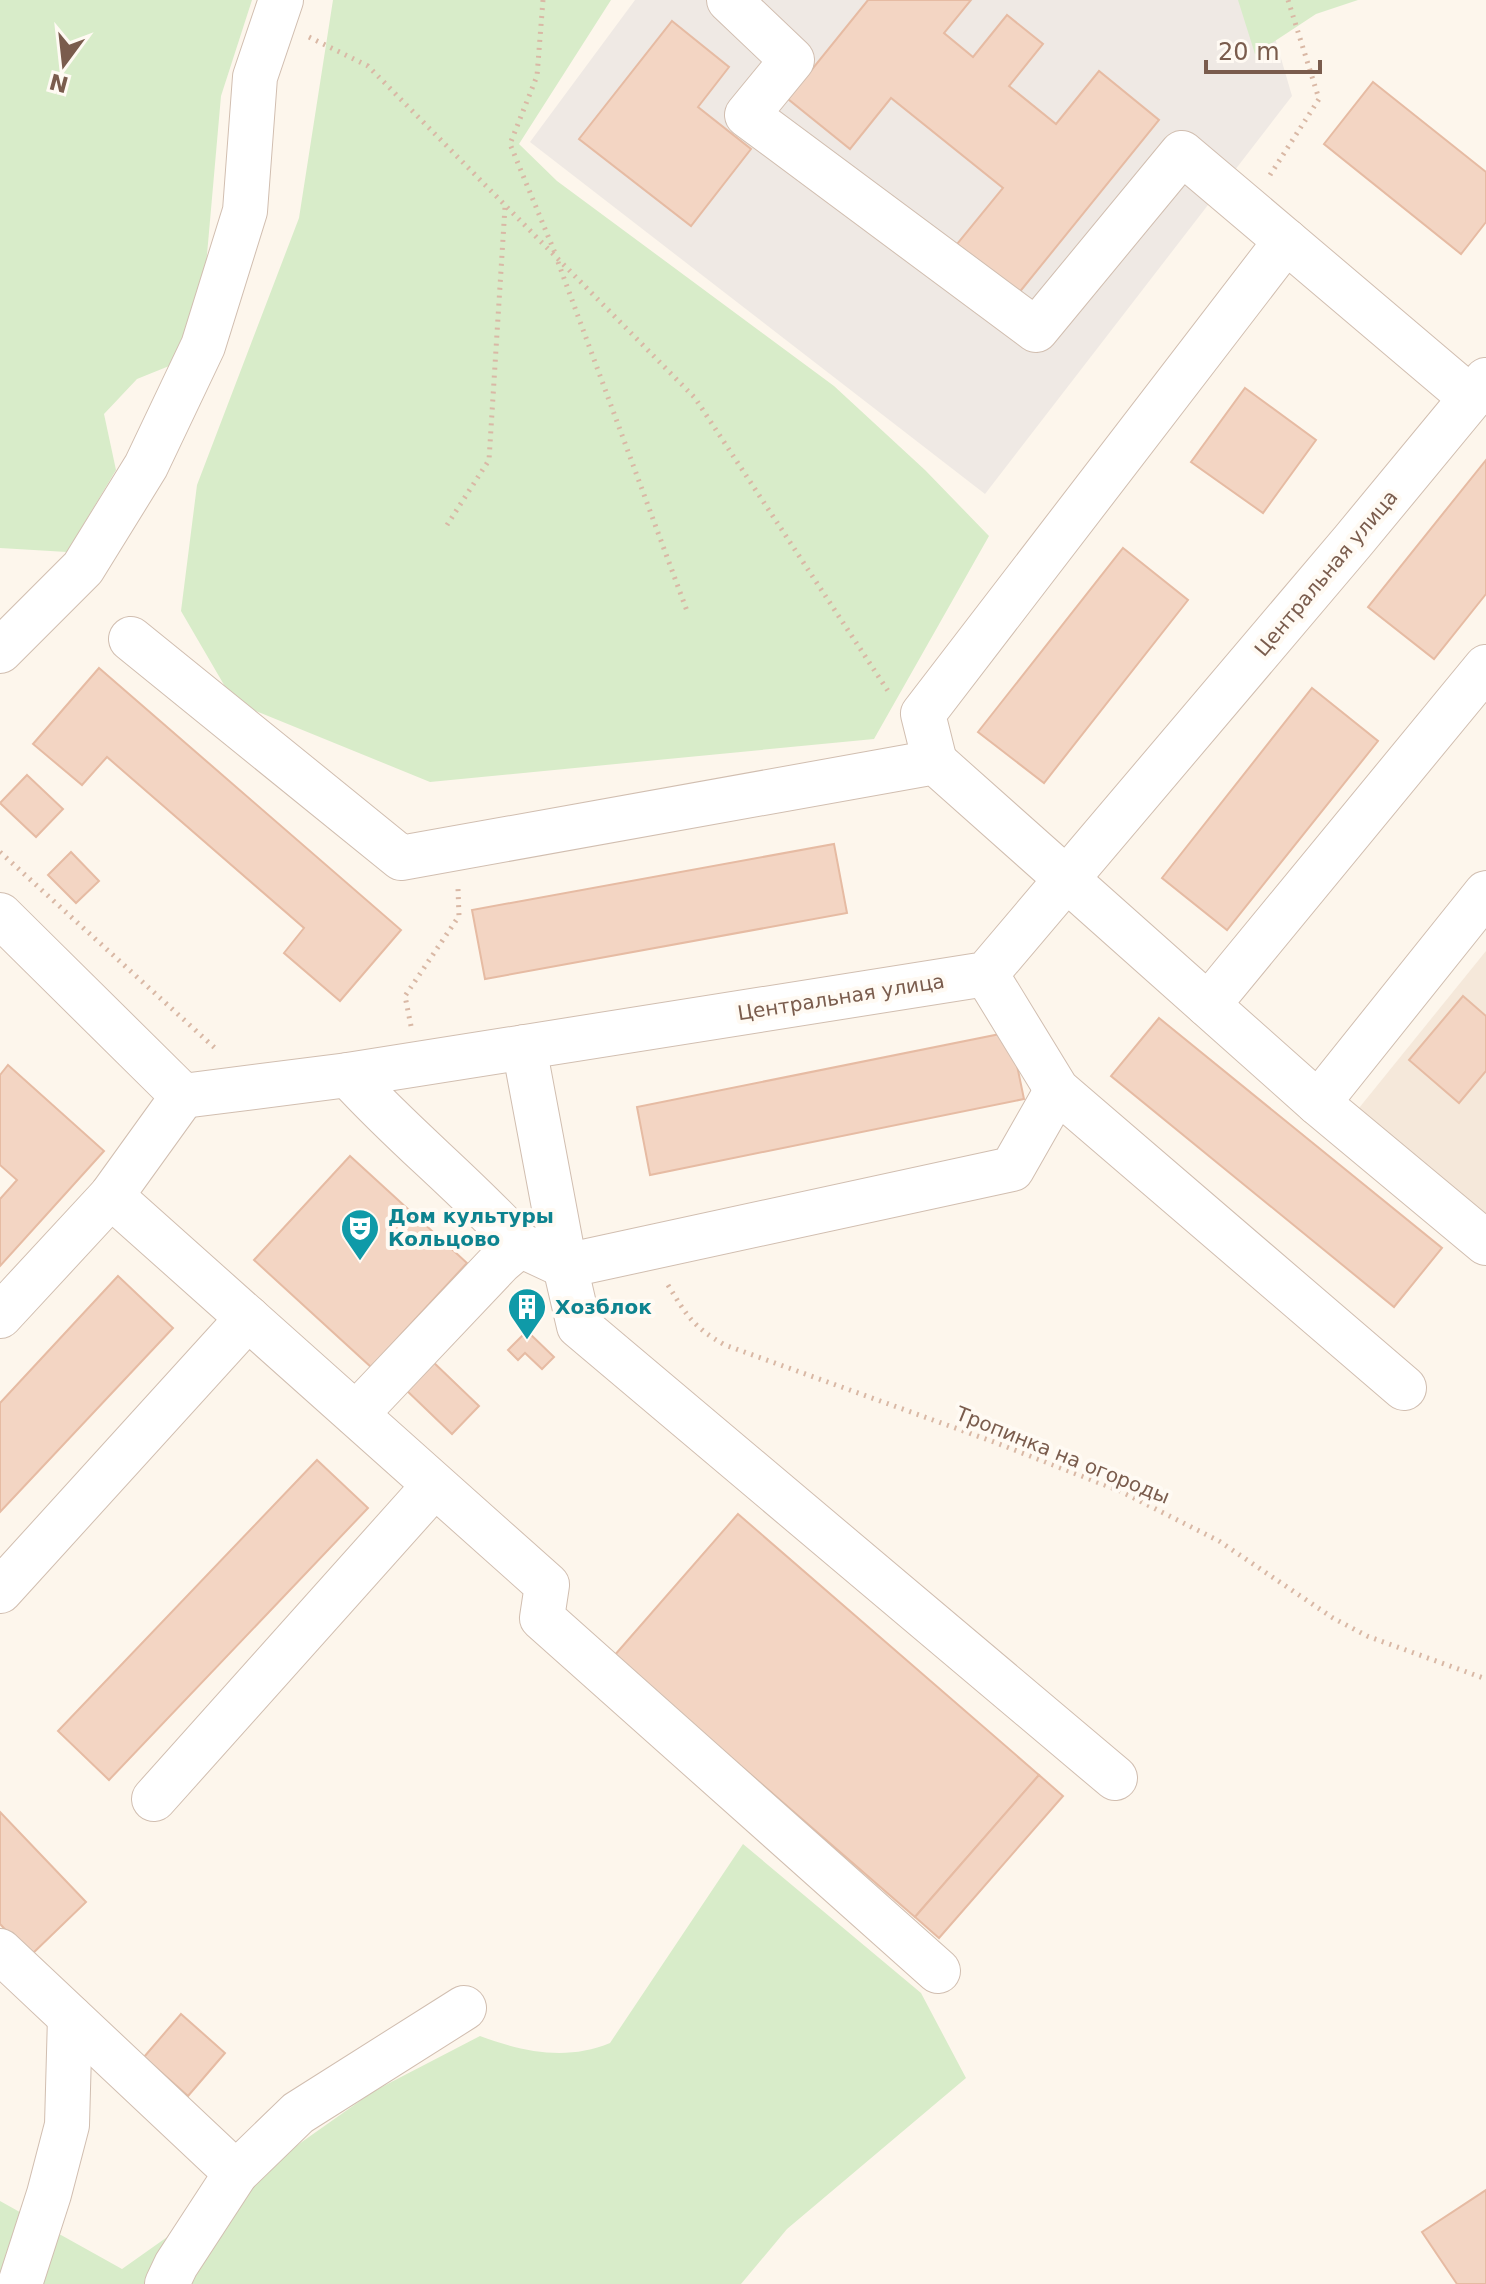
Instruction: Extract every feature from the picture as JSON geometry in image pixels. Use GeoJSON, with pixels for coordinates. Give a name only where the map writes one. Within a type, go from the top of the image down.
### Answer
{"type":"FeatureCollection","features":[{"type":"Feature","properties":{"kind":"street"},"geometry":{"type":"LineString","coordinates":[[729,0],[792,60],[747,115],[1036,330],[1182,153],[1286,241],[1478,389]]}},
{"type":"Feature","properties":{"kind":"street"},"geometry":{"type":"LineString","coordinates":[[0,651],[83,568],[146,466],[203,346],[245,211],[255,77],[278,10]]}},
{"type":"Feature","properties":{"kind":"street"},"geometry":{"type":"LineString","coordinates":[[1286,241],[923,714],[935,762],[1318,1103],[1486,1243]]}},
{"type":"Feature","properties":{"kind":"street","name":"Центральная улица"},"geometry":{"type":"LineString","coordinates":[[183,1096],[348,1075],[986,974],[1343,554],[1478,389]]}},
{"type":"Feature","properties":{"kind":"street"},"geometry":{"type":"LineString","coordinates":[[131,639],[401,858],[935,762]]}},
{"type":"Feature","properties":{"kind":"street"},"geometry":{"type":"LineString","coordinates":[[1208,1005],[1486,667]]}},
{"type":"Feature","properties":{"kind":"street"},"geometry":{"type":"LineString","coordinates":[[1318,1103],[1486,893]]}},
{"type":"Feature","properties":{"kind":"street"},"geometry":{"type":"LineString","coordinates":[[0,915],[183,1096],[111,1196],[0,1316]]}},
{"type":"Feature","properties":{"kind":"street"},"geometry":{"type":"LineString","coordinates":[[986,974],[1057,1090],[1404,1388]]}},
{"type":"Feature","properties":{"kind":"street"},"geometry":{"type":"LineString","coordinates":[[524,1047],[579,1326],[1115,1778]]}},
{"type":"Feature","properties":{"kind":"street"},"geometry":{"type":"LineString","coordinates":[[348,1075],[387,1118],[520,1245],[565,1266],[1012,1169],[1057,1090]]}},
{"type":"Feature","properties":{"kind":"street"},"geometry":{"type":"LineString","coordinates":[[111,1196],[547,1585],[542,1618],[938,1971]]}},
{"type":"Feature","properties":{"kind":"street"},"geometry":{"type":"LineString","coordinates":[[356,1414],[500,1262],[520,1245]]}},
{"type":"Feature","properties":{"kind":"street"},"geometry":{"type":"LineString","coordinates":[[0,1591],[248,1318]]}},
{"type":"Feature","properties":{"kind":"street"},"geometry":{"type":"LineString","coordinates":[[154,1799],[434,1486]]}},
{"type":"Feature","properties":{"kind":"street"},"geometry":{"type":"LineString","coordinates":[[0,1951],[236,2173]]}},
{"type":"Feature","properties":{"kind":"street"},"geometry":{"type":"LineString","coordinates":[[167,2284],[236,2173],[298,2113],[464,2008]]}},
{"type":"Feature","properties":{"kind":"street"},"geometry":{"type":"LineString","coordinates":[[20,2284],[67,2125],[70,2017]]}},
{"type":"Feature","properties":{"kind":"path"},"geometry":{"type":"LineString","coordinates":[[543,0],[537,76],[510,144],[556,257],[687,611]]}},
{"type":"Feature","properties":{"kind":"path"},"geometry":{"type":"LineString","coordinates":[[1268,178],[1319,99],[1288,0]]}},
{"type":"Feature","properties":{"kind":"path"},"geometry":{"type":"LineString","coordinates":[[278,10],[368,66],[695,398],[892,697]]}},
{"type":"Feature","properties":{"kind":"path"},"geometry":{"type":"LineString","coordinates":[[447,525],[489,460],[505,205]]}},
{"type":"Feature","properties":{"kind":"path"},"geometry":{"type":"LineString","coordinates":[[413,1037],[405,996],[459,916],[456,848]]}},
{"type":"Feature","properties":{"kind":"path"},"geometry":{"type":"LineString","coordinates":[[0,852],[225,1058]]}},
{"type":"Feature","properties":{"kind":"path","name":"Тропинка на огороды"},"geometry":{"type":"LineString","coordinates":[[653,1247],[668,1285],[686,1315],[699,1331],[725,1345],[1120,1491],[1219,1541],[1333,1618],[1356,1630],[1444,1666],[1486,1679]]}},
{"type":"Feature","properties":{"kind":"shaded area"},"geometry":{"type":"Polygon","coordinates":[[[635,0],[1264,0],[1292,96],[985,494],[530,142],[635,0]]]}},
{"type":"Feature","properties":{"kind":"shaded area"},"geometry":{"type":"Polygon","coordinates":[[[1486,951],[1486,1225],[1355,1113],[1486,951]]]}},
{"type":"Feature","properties":{"kind":"green space"},"geometry":{"type":"Polygon","coordinates":[[[0,0],[252,0],[221,96],[206,266],[179,362],[137,379],[104,414],[116,470],[67,552],[0,548],[0,0]]]}},
{"type":"Feature","properties":{"kind":"green space"},"geometry":{"type":"Polygon","coordinates":[[[333,0],[611,0],[519,144],[557,181],[834,386],[925,470],[989,536],[874,739],[430,782],[234,702],[181,611],[197,485],[299,218],[333,0]]]}},
{"type":"Feature","properties":{"kind":"green space"},"geometry":{"type":"Polygon","coordinates":[[[1238,0],[1358,0],[1316,14],[1255,54],[1238,0]]]}},
{"type":"Feature","properties":{"kind":"green space"},"geometry":{"type":"Polygon","coordinates":[[[743,1844],[921,1993],[966,2078],[787,2229],[741,2284],[0,2284],[0,2201],[122,2269],[374,2091],[480,2036],[529,2050],[561,2053],[594,2049],[610,2043],[743,1844]]]}},
{"type":"Feature","properties":{"kind":"building"},"geometry":{"type":"Polygon","coordinates":[[[868,0],[971,0],[944,33],[973,57],[1007,15],[1043,44],[1009,86],[1056,124],[1099,71],[1159,120],[1018,294],[957,244],[1003,188],[891,98],[850,149],[788,99],[868,0]]]}},
{"type":"Feature","properties":{"kind":"building"},"geometry":{"type":"Polygon","coordinates":[[[672,21],[729,67],[698,107],[751,149],[691,226],[579,139],[672,21]]]}},
{"type":"Feature","properties":{"kind":"building"},"geometry":{"type":"Polygon","coordinates":[[[1373,82],[1486,172],[1486,222],[1461,254],[1324,144],[1373,82]]]}},
{"type":"Feature","properties":{"kind":"building"},"geometry":{"type":"Polygon","coordinates":[[[1245,388],[1316,440],[1263,513],[1191,462],[1245,388]]]}},
{"type":"Feature","properties":{"kind":"building"},"geometry":{"type":"Polygon","coordinates":[[[1486,460],[1486,594],[1434,659],[1368,607],[1486,460]]]}},
{"type":"Feature","properties":{"kind":"building"},"geometry":{"type":"Polygon","coordinates":[[[1123,548],[1188,600],[1044,783],[978,732],[1123,548]]]}},
{"type":"Feature","properties":{"kind":"building"},"geometry":{"type":"Polygon","coordinates":[[[99,668],[401,930],[340,1001],[284,953],[304,928],[107,757],[82,785],[33,744],[99,668]]]}},
{"type":"Feature","properties":{"kind":"building"},"geometry":{"type":"Polygon","coordinates":[[[1312,688],[1378,741],[1227,930],[1162,878],[1312,688]]]}},
{"type":"Feature","properties":{"kind":"building"},"geometry":{"type":"Polygon","coordinates":[[[27,775],[63,809],[36,837],[0,803],[27,775]]]}},
{"type":"Feature","properties":{"kind":"building"},"geometry":{"type":"Polygon","coordinates":[[[834,844],[847,913],[485,979],[472,910],[834,844]]]}},
{"type":"Feature","properties":{"kind":"building"},"geometry":{"type":"Polygon","coordinates":[[[71,852],[99,881],[76,903],[48,875],[71,852]]]}},
{"type":"Feature","properties":{"kind":"building"},"geometry":{"type":"Polygon","coordinates":[[[1463,996],[1486,1016],[1486,1071],[1459,1103],[1409,1060],[1463,996]]]}},
{"type":"Feature","properties":{"kind":"building"},"geometry":{"type":"Polygon","coordinates":[[[1159,1018],[1442,1248],[1394,1307],[1111,1076],[1159,1018]]]}},
{"type":"Feature","properties":{"kind":"building"},"geometry":{"type":"Polygon","coordinates":[[[1010,1032],[1024,1099],[650,1175],[637,1107],[1010,1032]]]}},
{"type":"Feature","properties":{"kind":"building"},"geometry":{"type":"Polygon","coordinates":[[[8,1065],[104,1151],[0,1266],[0,1199],[17,1180],[0,1165],[0,1075],[8,1065]]]}},
{"type":"Feature","properties":{"kind":"building","name":"Дом культуры Кольцово"},"geometry":{"type":"Polygon","coordinates":[[[350,1156],[467,1263],[371,1367],[254,1260],[350,1156]]]}},
{"type":"Feature","properties":{"kind":"building"},"geometry":{"type":"Polygon","coordinates":[[[118,1276],[173,1328],[0,1512],[0,1403],[118,1276]]]}},
{"type":"Feature","properties":{"kind":"building","name":"Хозблок"},"geometry":{"type":"Polygon","coordinates":[[[527,1331],[554,1357],[542,1369],[525,1353],[518,1360],[508,1350],[527,1331]]]}},
{"type":"Feature","properties":{"kind":"building"},"geometry":{"type":"Polygon","coordinates":[[[430,1359],[479,1406],[452,1434],[403,1387],[430,1359]]]}},
{"type":"Feature","properties":{"kind":"building"},"geometry":{"type":"Polygon","coordinates":[[[317,1460],[368,1508],[109,1780],[58,1731],[317,1460]]]}},
{"type":"Feature","properties":{"kind":"building"},"geometry":{"type":"Polygon","coordinates":[[[738,1514],[1039,1775],[915,1917],[614,1656],[738,1514]]]}},
{"type":"Feature","properties":{"kind":"building"},"geometry":{"type":"Polygon","coordinates":[[[1039,1775],[1063,1796],[939,1938],[915,1917],[1039,1775]]]}},
{"type":"Feature","properties":{"kind":"building"},"geometry":{"type":"Polygon","coordinates":[[[0,1812],[86,1902],[30,1956],[0,1924],[0,1812]]]}},
{"type":"Feature","properties":{"kind":"building"},"geometry":{"type":"Polygon","coordinates":[[[181,2014],[225,2053],[188,2096],[144,2057],[181,2014]]]}},
{"type":"Feature","properties":{"kind":"building"},"geometry":{"type":"Polygon","coordinates":[[[1486,2190],[1486,2284],[1457,2284],[1422,2232],[1486,2190]]]}},
{"type":"Feature","properties":{"kind":"place","name":"Дом культуры Кольцово"},"geometry":{"type":"Point","coordinates":[360,1262]}},
{"type":"Feature","properties":{"kind":"place","name":"Хозблок"},"geometry":{"type":"Point","coordinates":[527,1341]}}]}
